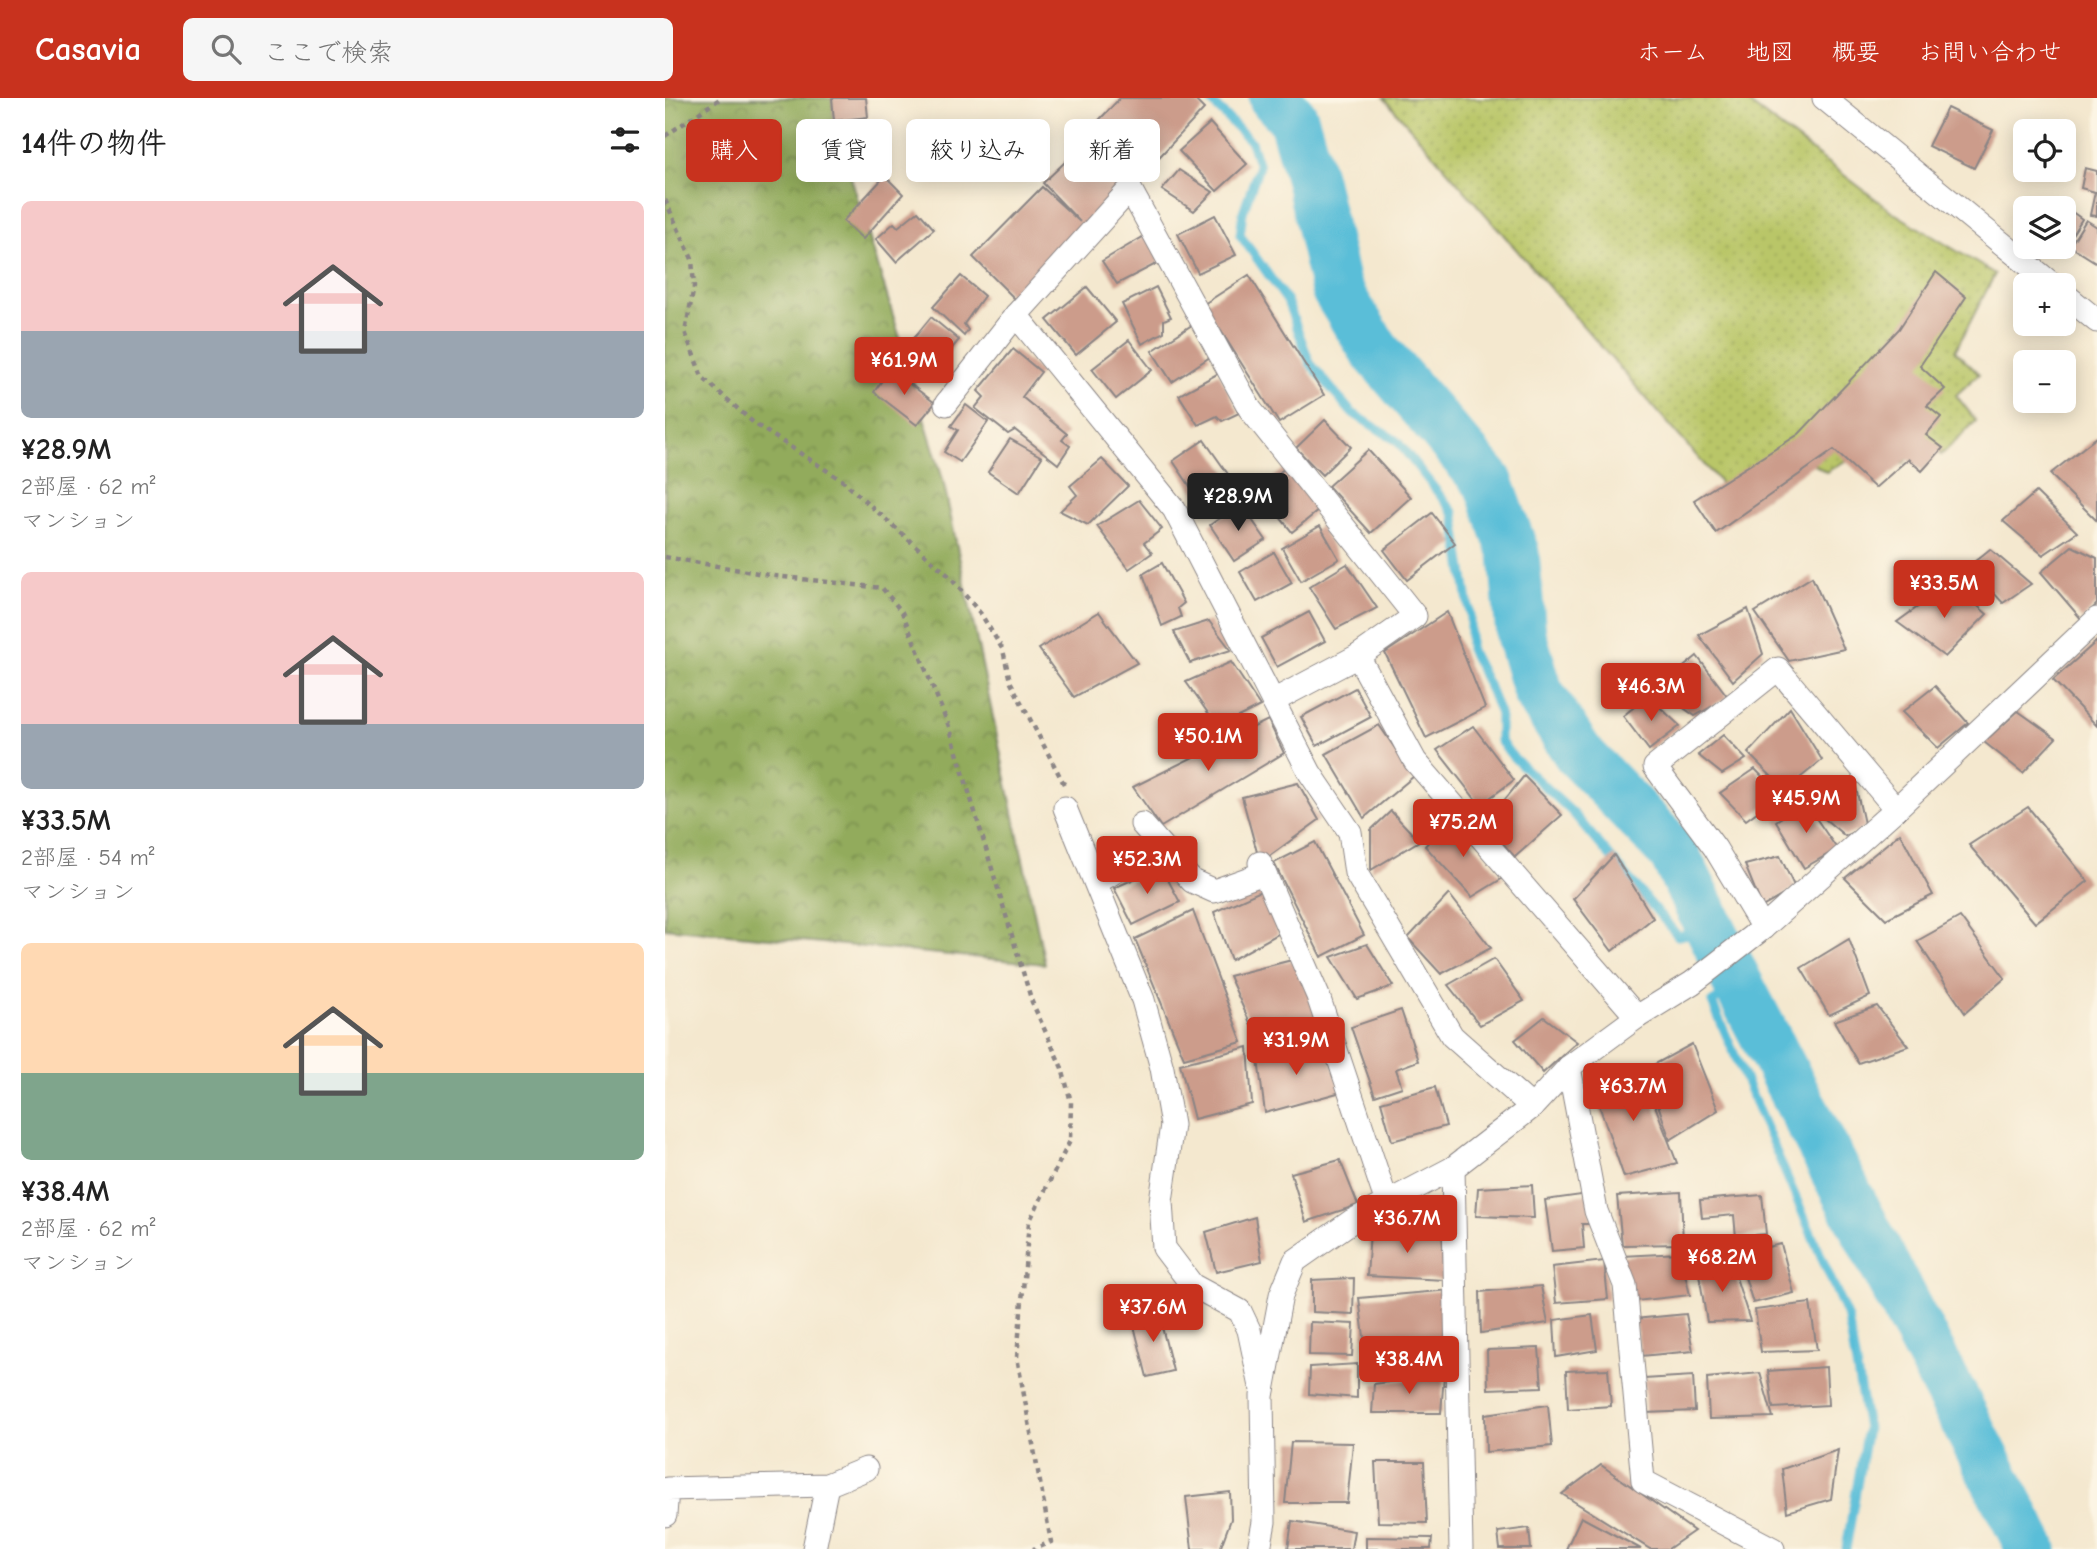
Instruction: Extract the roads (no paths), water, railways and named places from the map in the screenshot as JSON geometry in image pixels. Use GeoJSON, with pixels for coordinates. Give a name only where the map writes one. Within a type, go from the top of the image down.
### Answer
{"type":"FeatureCollection","features":[{"type":"Feature","properties":{"kind":"street"},"geometry":{"type":"LineString","coordinates":[[1824,98],[2038,273]]}},
{"type":"Feature","properties":{"kind":"street"},"geometry":{"type":"LineString","coordinates":[[946,404],[1016,315],[1130,189],[1250,409],[1415,616],[1357,656],[1273,701]]}},
{"type":"Feature","properties":{"kind":"street"},"geometry":{"type":"LineString","coordinates":[[2076,304],[2097,321]]}},
{"type":"Feature","properties":{"kind":"street"},"geometry":{"type":"LineString","coordinates":[[1016,315],[1174,509],[1310,773],[1350,832],[1356,873],[1452,1036],[1532,1107]]}},
{"type":"Feature","properties":{"kind":"street"},"geometry":{"type":"LineString","coordinates":[[1262,1396],[1281,1295],[1295,1261],[1352,1221],[1453,1168],[1532,1107],[1569,1067],[1637,1017],[1692,983],[1761,930],[1896,809],[2097,619]]}},
{"type":"Feature","properties":{"kind":"street"},"geometry":{"type":"LineString","coordinates":[[1357,656],[1415,761],[1637,1017]]}},
{"type":"Feature","properties":{"kind":"street"},"geometry":{"type":"LineString","coordinates":[[1761,930],[1714,848],[1655,767],[1778,669],[1896,809]]}},
{"type":"Feature","properties":{"kind":"street"},"geometry":{"type":"LineString","coordinates":[[1065,808],[1143,1000],[1166,1091],[1172,1125],[1161,1201],[1164,1248],[1192,1285],[1240,1311],[1249,1329],[1262,1396],[1264,1522],[1259,1549]]}},
{"type":"Feature","properties":{"kind":"street"},"geometry":{"type":"LineString","coordinates":[[1142,824],[1192,881],[1214,891],[1262,868],[1318,996],[1387,1203]]}},
{"type":"Feature","properties":{"kind":"street"},"geometry":{"type":"LineString","coordinates":[[1097,882],[1160,845]]}},
{"type":"Feature","properties":{"kind":"street"},"geometry":{"type":"LineString","coordinates":[[1569,1067],[1595,1211],[1625,1285],[1643,1481],[1773,1549]]}},
{"type":"Feature","properties":{"kind":"street"},"geometry":{"type":"LineString","coordinates":[[1453,1168],[1461,1549]]}},
{"type":"Feature","properties":{"kind":"street"},"geometry":{"type":"LineString","coordinates":[[665,1515],[667,1489],[827,1485],[866,1469]]}},
{"type":"Feature","properties":{"kind":"street"},"geometry":{"type":"LineString","coordinates":[[814,1549],[827,1485]]}},
{"type":"Feature","properties":{"kind":"waterway"},"geometry":{"type":"LineString","coordinates":[[1208,98],[1251,142],[1259,166],[1243,212],[1240,235],[1287,301],[1310,363],[1351,412],[1397,441],[1454,513],[1470,615],[1470,649],[1500,714],[1500,741],[1513,757],[1573,813],[1678,936],[1713,929]]}},
{"type":"Feature","properties":{"kind":"waterway"},"geometry":{"type":"LineString","coordinates":[[1274,98],[1293,118],[1311,180],[1336,289],[1375,351],[1488,482],[1514,553],[1521,635],[1538,692],[1578,753],[1673,852],[1739,986],[2032,1549]]}},
{"type":"Feature","properties":{"kind":"waterway"},"geometry":{"type":"LineString","coordinates":[[1739,986],[1712,1002],[1848,1319],[1867,1428],[1846,1549]]}}]}
